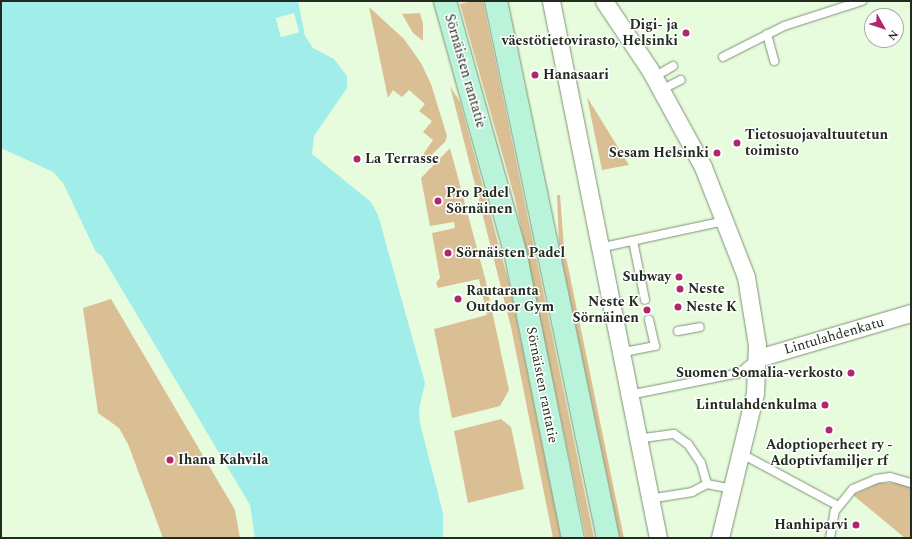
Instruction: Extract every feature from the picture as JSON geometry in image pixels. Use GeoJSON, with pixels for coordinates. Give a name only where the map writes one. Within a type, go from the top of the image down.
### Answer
{"type":"FeatureCollection","features":[{"type":"Feature","properties":{"kind":"main road","name":"Sörnäisten rantatie"},"geometry":{"type":"LineString","coordinates":[[445,1],[516,256],[573,538]]}},
{"type":"Feature","properties":{"kind":"main road"},"geometry":{"type":"LineString","coordinates":[[496,1],[608,538]]}},
{"type":"Feature","properties":{"kind":"street"},"geometry":{"type":"LineString","coordinates":[[551,1],[598,248],[658,538]]}},
{"type":"Feature","properties":{"kind":"street"},"geometry":{"type":"LineString","coordinates":[[604,1],[657,84],[703,167],[726,221],[746,277],[758,358],[755,393],[734,490],[720,538]]}},
{"type":"Feature","properties":{"kind":"street","name":"Lintulahdenkatu"},"geometry":{"type":"LineString","coordinates":[[758,358],[911,313]]}},
{"type":"Feature","properties":{"kind":"lane"},"geometry":{"type":"LineString","coordinates":[[723,58],[784,26],[862,1]]}},
{"type":"Feature","properties":{"kind":"lane"},"geometry":{"type":"LineString","coordinates":[[767,34],[774,61]]}},
{"type":"Feature","properties":{"kind":"lane"},"geometry":{"type":"LineString","coordinates":[[657,84],[674,66]]}},
{"type":"Feature","properties":{"kind":"lane"},"geometry":{"type":"LineString","coordinates":[[657,84],[681,80]]}},
{"type":"Feature","properties":{"kind":"lane"},"geometry":{"type":"LineString","coordinates":[[598,248],[726,221]]}},
{"type":"Feature","properties":{"kind":"lane"},"geometry":{"type":"LineString","coordinates":[[633,241],[645,300]]}},
{"type":"Feature","properties":{"kind":"lane"},"geometry":{"type":"LineString","coordinates":[[620,353],[655,346],[650,320]]}},
{"type":"Feature","properties":{"kind":"lane"},"geometry":{"type":"LineString","coordinates":[[678,331],[700,327]]}},
{"type":"Feature","properties":{"kind":"lane"},"geometry":{"type":"LineString","coordinates":[[628,395],[739,372],[758,358]]}},
{"type":"Feature","properties":{"kind":"lane"},"geometry":{"type":"LineString","coordinates":[[637,439],[674,434],[688,444],[702,463],[707,484]]}},
{"type":"Feature","properties":{"kind":"lane"},"geometry":{"type":"LineString","coordinates":[[742,454],[838,506]]}},
{"type":"Feature","properties":{"kind":"lane"},"geometry":{"type":"LineString","coordinates":[[830,538],[830,527],[838,506],[853,489],[865,482],[890,477],[911,483]]}},
{"type":"Feature","properties":{"kind":"lane"},"geometry":{"type":"LineString","coordinates":[[649,499],[692,492],[707,484],[734,490]]}},
{"type":"Feature","properties":{"kind":"shaded area"},"geometry":{"type":"Polygon","coordinates":[[[473,1],[483,1],[594,538],[586,538],[515,199],[460,4],[473,1]]]}},
{"type":"Feature","properties":{"kind":"shaded area"},"geometry":{"type":"Polygon","coordinates":[[[369,7],[404,39],[421,63],[431,84],[447,136],[445,142],[423,163],[424,153],[433,140],[423,132],[432,121],[419,111],[425,104],[409,90],[402,97],[393,90],[388,98],[369,7]]]}},
{"type":"Feature","properties":{"kind":"shaded area"},"geometry":{"type":"Polygon","coordinates":[[[420,13],[423,24],[423,41],[413,33],[402,14],[420,13]]]}},
{"type":"Feature","properties":{"kind":"shaded area"},"geometry":{"type":"Polygon","coordinates":[[[450,86],[460,102],[510,287],[561,538],[553,538],[511,327],[450,86]]]}},
{"type":"Feature","properties":{"kind":"shaded area"},"geometry":{"type":"Polygon","coordinates":[[[587,97],[629,165],[602,170],[587,97]]]}},
{"type":"Feature","properties":{"kind":"shaded area"},"geometry":{"type":"Polygon","coordinates":[[[450,148],[485,278],[509,390],[500,406],[452,418],[434,329],[487,315],[479,279],[438,288],[436,283],[440,278],[432,233],[455,228],[454,222],[430,226],[421,178],[450,148]]]}},
{"type":"Feature","properties":{"kind":"shaded area"},"geometry":{"type":"Polygon","coordinates":[[[557,195],[560,195],[564,247],[624,538],[620,538],[559,246],[557,195]]]}},
{"type":"Feature","properties":{"kind":"shaded area"},"geometry":{"type":"Polygon","coordinates":[[[111,299],[235,510],[240,538],[163,538],[128,444],[119,428],[98,413],[83,308],[111,299]]]}},
{"type":"Feature","properties":{"kind":"shaded area"},"geometry":{"type":"Polygon","coordinates":[[[501,419],[511,427],[524,489],[468,503],[454,431],[501,419]]]}},
{"type":"Feature","properties":{"kind":"shaded area"},"geometry":{"type":"Polygon","coordinates":[[[878,483],[899,483],[911,487],[911,538],[905,538],[853,495],[878,483]]]}},
{"type":"Feature","properties":{"kind":"water"},"geometry":{"type":"Polygon","coordinates":[[[1,1],[298,1],[305,36],[313,48],[334,59],[347,76],[347,88],[314,136],[312,154],[371,202],[378,215],[425,383],[419,409],[420,423],[443,513],[443,538],[255,538],[250,505],[102,256],[96,252],[63,183],[53,172],[1,148],[1,1]]]}},
{"type":"Feature","properties":{"kind":"pier"},"geometry":{"type":"Polygon","coordinates":[[[294,13],[299,32],[281,37],[276,18],[294,13]]]}},
{"type":"Feature","properties":{"kind":"place","name":"Digi- ja väestötietovirasto, Helsinki"},"geometry":{"type":"Point","coordinates":[686,33]}},
{"type":"Feature","properties":{"kind":"place","name":"Hanasaari"},"geometry":{"type":"Point","coordinates":[535,75]}},
{"type":"Feature","properties":{"kind":"place","name":"Tietosuojavaltuutetun toimisto"},"geometry":{"type":"Point","coordinates":[737,143]}},
{"type":"Feature","properties":{"kind":"place","name":"Sesam Helsinki"},"geometry":{"type":"Point","coordinates":[717,153]}},
{"type":"Feature","properties":{"kind":"place","name":"La Terrasse"},"geometry":{"type":"Point","coordinates":[357,159]}},
{"type":"Feature","properties":{"kind":"place","name":"Pro Padel Sörnäinen"},"geometry":{"type":"Point","coordinates":[438,201]}},
{"type":"Feature","properties":{"kind":"place","name":"Sörnäisten Padel"},"geometry":{"type":"Point","coordinates":[448,253]}},
{"type":"Feature","properties":{"kind":"place","name":"Subway"},"geometry":{"type":"Point","coordinates":[679,277]}},
{"type":"Feature","properties":{"kind":"place","name":"Neste"},"geometry":{"type":"Point","coordinates":[680,289]}},
{"type":"Feature","properties":{"kind":"place","name":"Rautaranta Outdoor Gym"},"geometry":{"type":"Point","coordinates":[458,299]}},
{"type":"Feature","properties":{"kind":"place","name":"Neste K"},"geometry":{"type":"Point","coordinates":[678,307]}},
{"type":"Feature","properties":{"kind":"place","name":"Neste K Sörnäinen"},"geometry":{"type":"Point","coordinates":[647,310]}},
{"type":"Feature","properties":{"kind":"place","name":"Suomen Somalia-verkosto"},"geometry":{"type":"Point","coordinates":[851,373]}},
{"type":"Feature","properties":{"kind":"place","name":"Lintulahdenkulma"},"geometry":{"type":"Point","coordinates":[825,405]}},
{"type":"Feature","properties":{"kind":"place","name":"Adoptioperheet ry - Adoptivfamiljer rf"},"geometry":{"type":"Point","coordinates":[829,430]}},
{"type":"Feature","properties":{"kind":"place","name":"Ihana Kahvila"},"geometry":{"type":"Point","coordinates":[170,460]}},
{"type":"Feature","properties":{"kind":"place","name":"Hanhiparvi"},"geometry":{"type":"Point","coordinates":[856,525]}}]}
